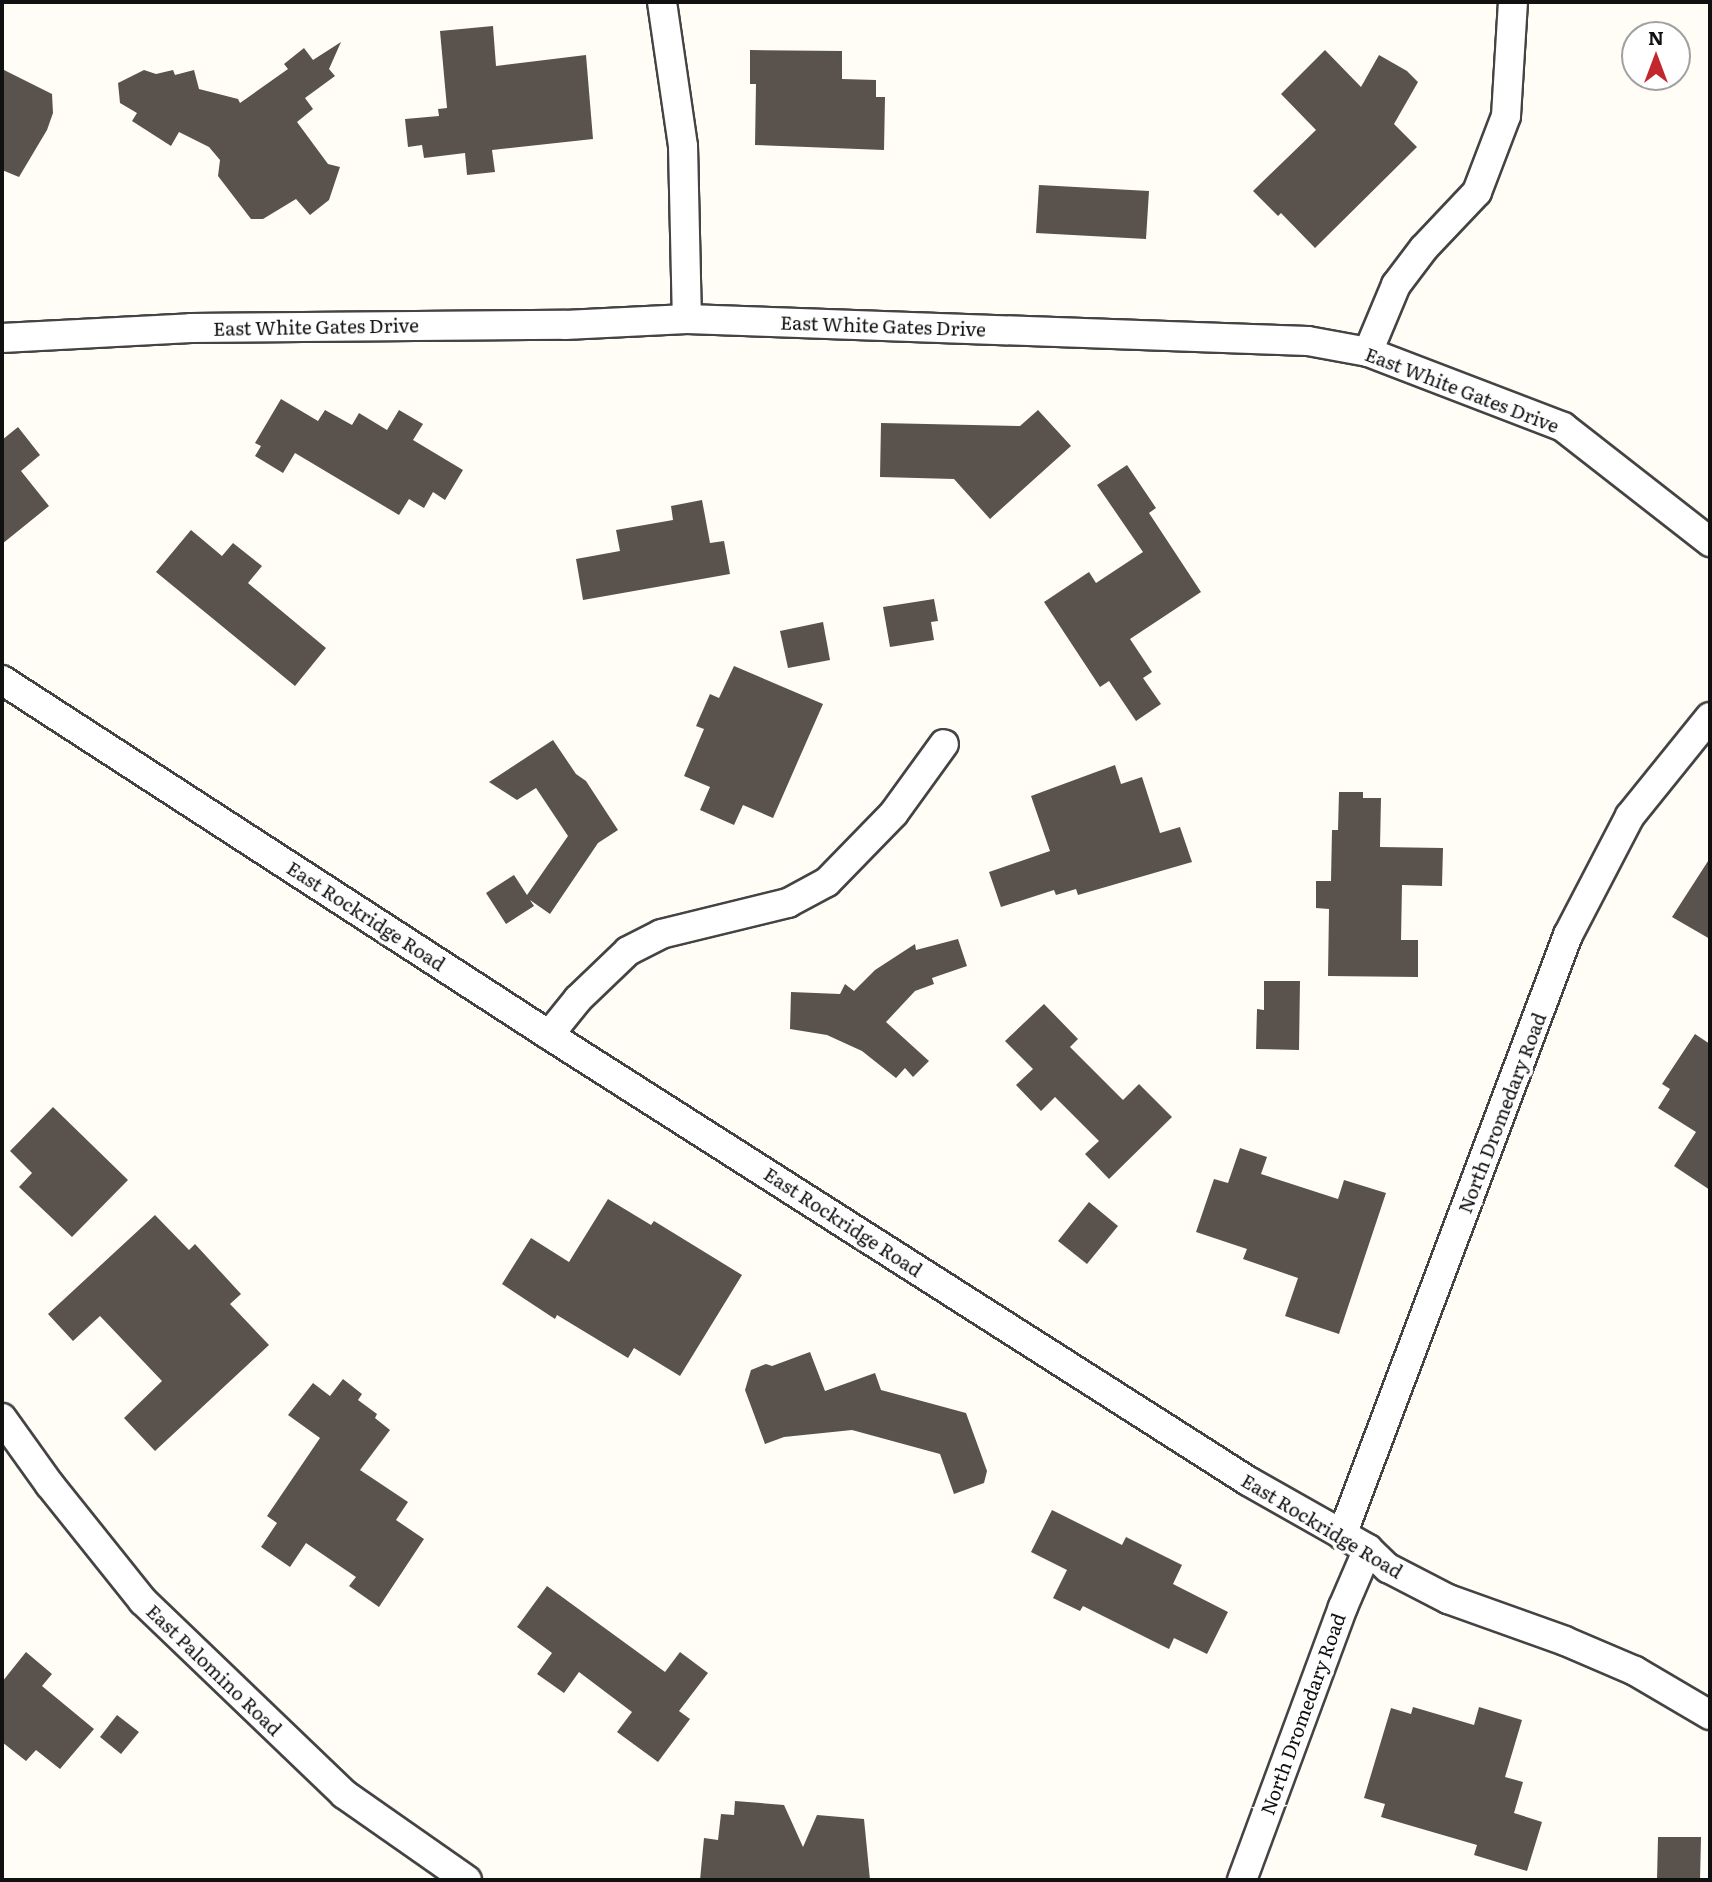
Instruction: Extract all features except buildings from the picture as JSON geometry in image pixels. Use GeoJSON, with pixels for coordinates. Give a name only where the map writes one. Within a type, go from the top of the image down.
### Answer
{"type":"FeatureCollection","features":[{"type":"Feature","properties":{"kind":"street"},"geometry":{"type":"LineString","coordinates":[[662,2],[683,146],[687,319]]}},
{"type":"Feature","properties":{"kind":"street"},"geometry":{"type":"LineString","coordinates":[[1368,352],[1396,285],[1424,248],[1477,192],[1506,116],[1513,2]]}},
{"type":"Feature","properties":{"kind":"street","name":"East White Gates Drive"},"geometry":{"type":"LineString","coordinates":[[2,338],[191,328],[565,325],[687,319],[1308,341],[1368,352],[1427,377],[1563,427],[1710,542]]}},
{"type":"Feature","properties":{"kind":"street","name":"East Rockridge Road"},"geometry":{"type":"LineString","coordinates":[[2,680],[549,1035],[1248,1481],[1368,1549],[1388,1568],[1448,1599],[1565,1641],[1635,1671],[1710,1715]]}},
{"type":"Feature","properties":{"kind":"street","name":"North Dromedary Road"},"geometry":{"type":"LineString","coordinates":[[1342,1535],[1568,935],[1630,816],[1710,717]]}},
{"type":"Feature","properties":{"kind":"street"},"geometry":{"type":"LineString","coordinates":[[549,1035],[578,999],[628,951],[661,934],[788,903],[827,882],[894,813],[944,744]]}},
{"type":"Feature","properties":{"kind":"street","name":"East Palomino Road"},"geometry":{"type":"LineString","coordinates":[[2,1418],[50,1485],[142,1601],[344,1794],[467,1880]]}},
{"type":"Feature","properties":{"kind":"street","name":"North Dromedary Road"},"geometry":{"type":"LineString","coordinates":[[1242,1880],[1338,1620],[1368,1549]]}}]}
